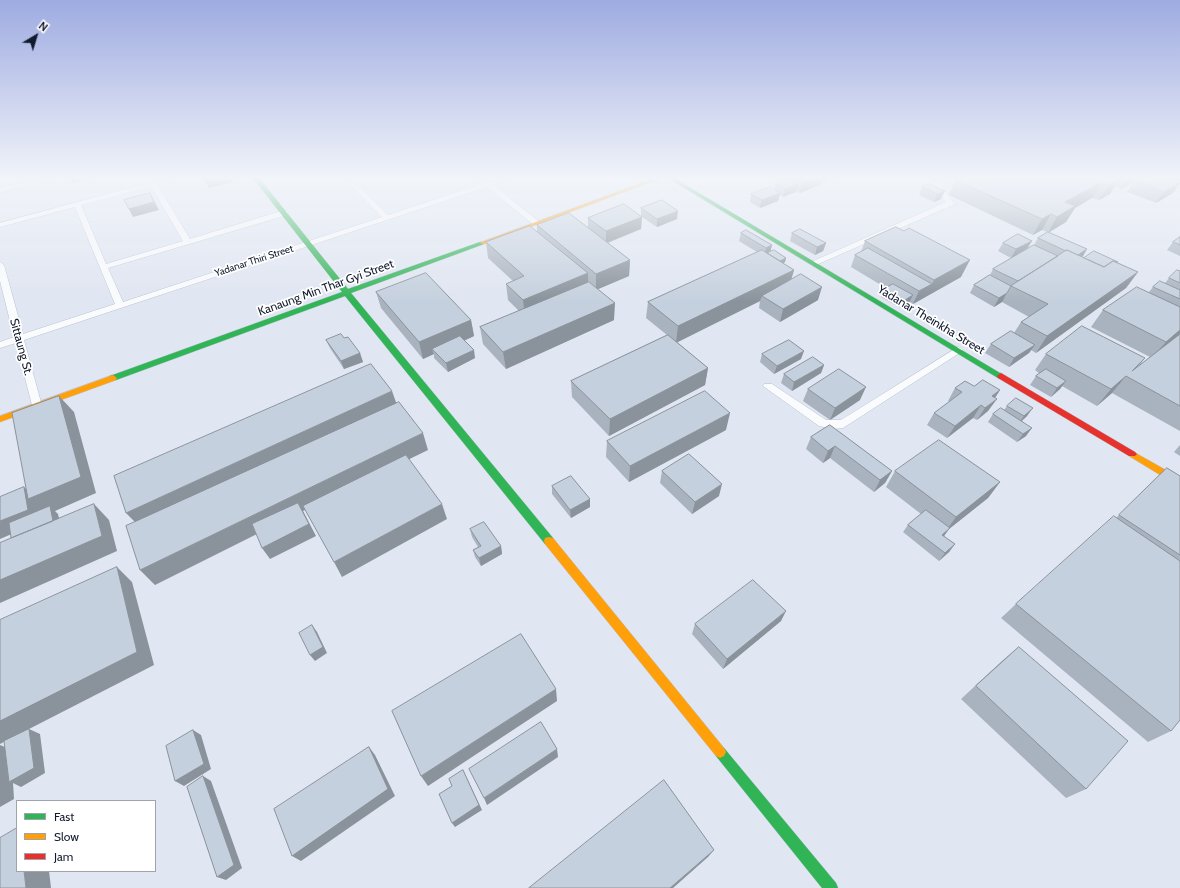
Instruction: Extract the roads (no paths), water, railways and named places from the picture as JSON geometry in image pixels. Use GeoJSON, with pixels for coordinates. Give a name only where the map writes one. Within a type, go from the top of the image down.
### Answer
{"type":"FeatureCollection","features":[{"type":"Feature","properties":{"kind":"street"},"geometry":{"type":"LineString","coordinates":[[0,225],[21,219]]}},
{"type":"Feature","properties":{"kind":"street"},"geometry":{"type":"LineString","coordinates":[[84,219],[120,306]]}},
{"type":"Feature","properties":{"kind":"street"},"geometry":{"type":"LineString","coordinates":[[175,219],[188,242]]}},
{"type":"Feature","properties":{"kind":"street"},"geometry":{"type":"LineString","coordinates":[[104,267],[263,219]]}},
{"type":"Feature","properties":{"kind":"street"},"geometry":{"type":"LineString","coordinates":[[289,219],[831,888]]}},
{"type":"Feature","properties":{"kind":"street","name":"Yadanar Thiri Street"},"geometry":{"type":"LineString","coordinates":[[0,345],[383,219]]}},
{"type":"Feature","properties":{"kind":"street"},"geometry":{"type":"LineString","coordinates":[[532,219],[536,223]]}},
{"type":"Feature","properties":{"kind":"street","name":"Kanaung Min Thar Gyi Street"},"geometry":{"type":"LineString","coordinates":[[0,419],[546,219]]}},
{"type":"Feature","properties":{"kind":"street","name":"Yadanar Theinkha Street"},"geometry":{"type":"LineString","coordinates":[[741,219],[1180,483]]}},
{"type":"Feature","properties":{"kind":"street"},"geometry":{"type":"LineString","coordinates":[[814,263],[913,219]]}},
{"type":"Feature","properties":{"kind":"street","name":"Sittaung St."},"geometry":{"type":"LineString","coordinates":[[0,265],[36,406]]}},
{"type":"Feature","properties":{"kind":"street"},"geometry":{"type":"LineString","coordinates":[[768,386],[823,423],[837,426],[843,424],[958,350]]}}]}
